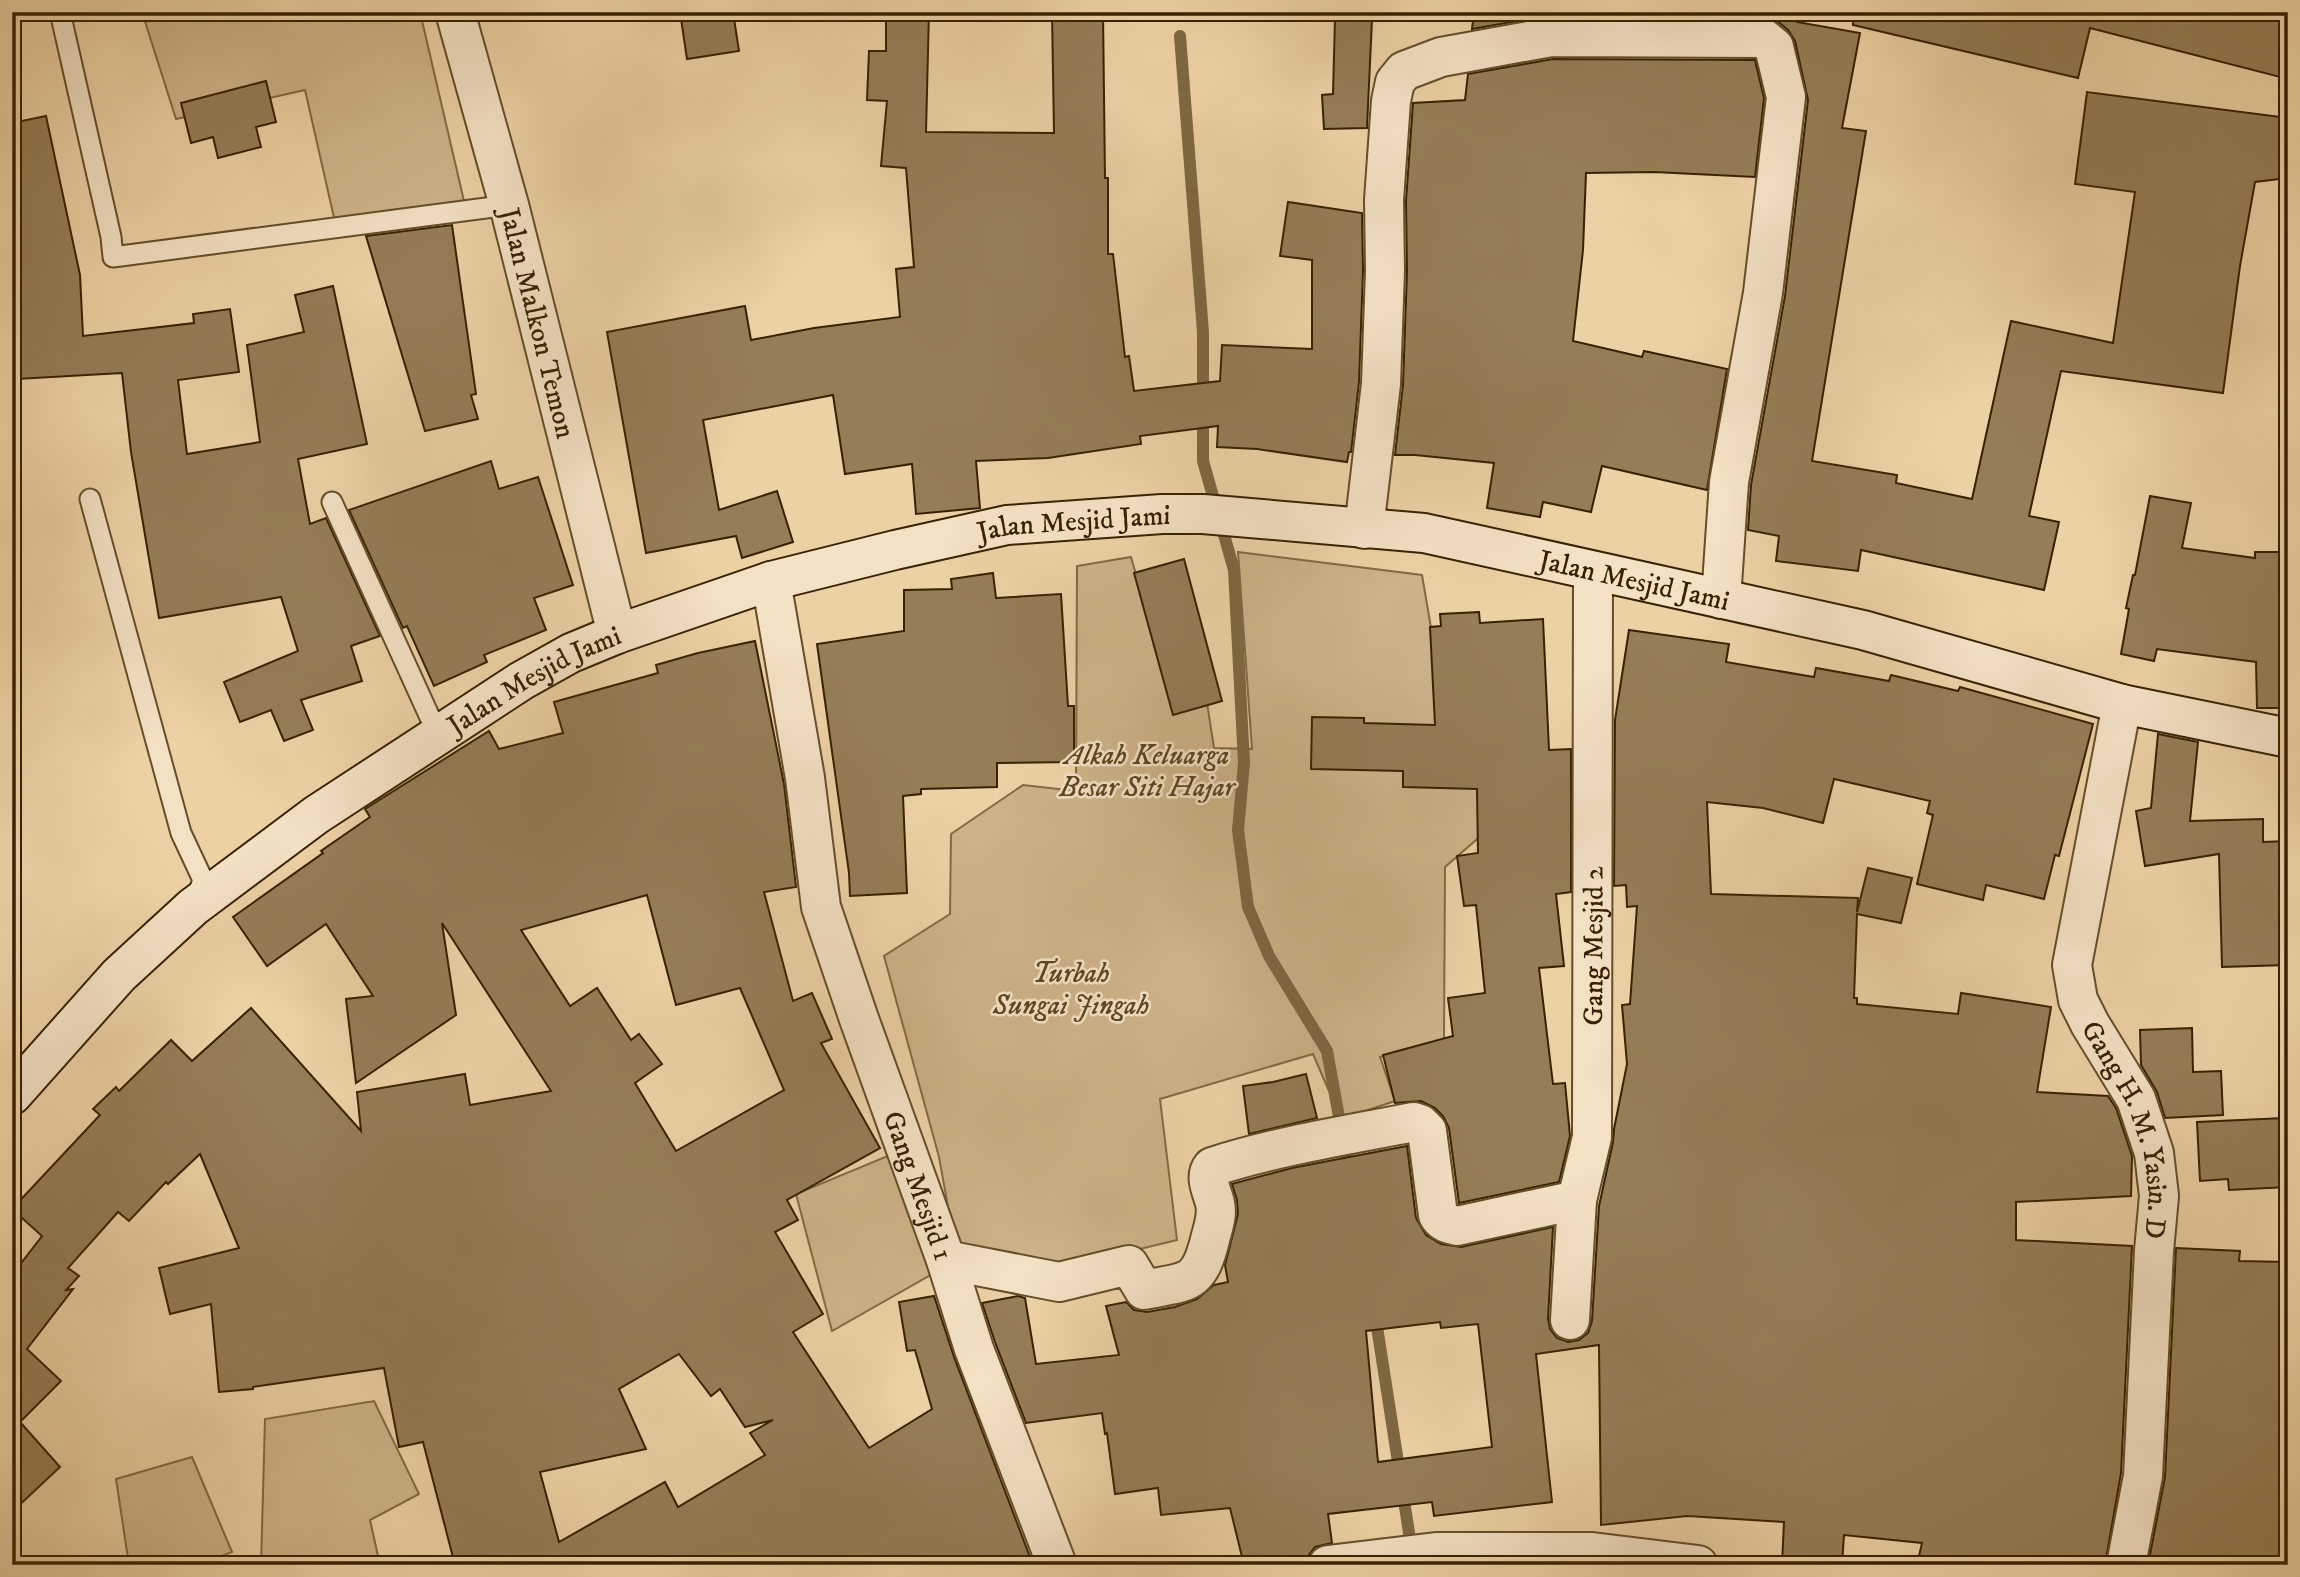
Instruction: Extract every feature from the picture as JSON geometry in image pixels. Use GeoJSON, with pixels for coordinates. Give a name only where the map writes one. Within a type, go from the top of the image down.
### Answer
{"type":"FeatureCollection","features":[{"type":"Feature","properties":{"kind":"street","name":"Jalan Malkon Temon"},"geometry":{"type":"LineString","coordinates":[[455,12],[509,205],[617,634]]}},
{"type":"Feature","properties":{"kind":"street"},"geometry":{"type":"LineString","coordinates":[[1364,528],[1381,384],[1385,271],[1384,200],[1391,101],[1395,82],[1404,71],[1441,57],[1551,37],[1763,38],[1774,47],[1786,97],[1763,293],[1729,482],[1721,599]]}},
{"type":"Feature","properties":{"kind":"street","name":"Jalan Mesjid Jami"},"geometry":{"type":"LineString","coordinates":[[12,1095],[119,975],[193,907],[316,815],[521,681],[571,653],[617,634],[771,581],[989,528],[1162,513],[1216,514],[1424,533],[1863,630],[2122,704],[2288,738]]}},
{"type":"Feature","properties":{"kind":"street","name":"Gang Mesjid 2"},"geometry":{"type":"LineString","coordinates":[[1570,1320],[1577,1200],[1591,1137],[1593,571]]}},
{"type":"Feature","properties":{"kind":"street","name":"Gang Mesjid 1"},"geometry":{"type":"LineString","coordinates":[[771,581],[804,778],[821,907],[946,1260],[1059,1282],[1129,1265],[1144,1290],[1184,1282],[1196,1275],[1204,1262],[1216,1215],[1208,1176],[1212,1167],[1336,1137],[1414,1122],[1427,1131],[1438,1215],[1446,1223],[1458,1226],[1577,1200]]}},
{"type":"Feature","properties":{"kind":"street","name":"Gang H. M. Yasin. D"},"geometry":{"type":"LineString","coordinates":[[2122,704],[2072,965],[2078,1000],[2136,1100],[2154,1153],[2159,1196],[2143,1476],[2126,1565]]}},
{"type":"Feature","properties":{"kind":"street"},"geometry":{"type":"LineString","coordinates":[[946,1260],[974,1349],[1058,1565]]}},
{"type":"Feature","properties":{"kind":"street"},"geometry":{"type":"LineString","coordinates":[[1328,1565],[1419,1554],[1592,1552],[1698,1565]]}},
{"type":"Feature","properties":{"kind":"lane"},"geometry":{"type":"LineString","coordinates":[[60,12],[111,237],[113,257],[509,205]]}},
{"type":"Feature","properties":{"kind":"lane"},"geometry":{"type":"LineString","coordinates":[[90,499],[181,833],[203,880],[193,907]]}},
{"type":"Feature","properties":{"kind":"lane"},"geometry":{"type":"LineString","coordinates":[[332,502],[438,735]]}},
{"type":"Feature","properties":{"kind":"green space"},"geometry":{"type":"Polygon","coordinates":[[[142,12],[420,12],[464,201],[335,222],[305,90],[176,119],[142,12]]]}},
{"type":"Feature","properties":{"kind":"green space","name":"Turbah Sungai Jingah"},"geometry":{"type":"Polygon","coordinates":[[[1238,552],[1422,575],[1445,710],[1474,714],[1483,834],[1445,867],[1444,1039],[1380,1057],[1395,1101],[1341,1119],[1313,1054],[1160,1099],[1177,1240],[1054,1270],[956,1251],[939,1157],[884,956],[950,914],[951,834],[1023,785],[1076,791],[1077,566],[1131,557],[1154,639],[1207,703],[1214,748],[1252,749],[1238,552]]]}},
{"type":"Feature","properties":{"kind":"green space"},"geometry":{"type":"Polygon","coordinates":[[[890,1155],[934,1273],[832,1331],[796,1194],[890,1155]]]}},
{"type":"Feature","properties":{"kind":"green space"},"geometry":{"type":"Polygon","coordinates":[[[374,1401],[419,1494],[370,1520],[380,1565],[261,1565],[265,1419],[374,1401]]]}},
{"type":"Feature","properties":{"kind":"green space"},"geometry":{"type":"Polygon","coordinates":[[[192,1457],[232,1552],[199,1565],[129,1565],[116,1479],[192,1457]]]}},
{"type":"Feature","properties":{"kind":"building"},"geometry":{"type":"Polygon","coordinates":[[[680,12],[733,12],[739,51],[687,59],[680,12]]]}},
{"type":"Feature","properties":{"kind":"building"},"geometry":{"type":"Polygon","coordinates":[[[886,12],[929,12],[926,132],[1054,133],[1052,12],[1103,12],[1108,254],[1113,254],[1125,357],[1129,356],[1134,391],[1220,381],[1222,345],[1312,349],[1312,260],[1280,256],[1288,202],[1362,213],[1359,382],[1351,452],[1347,462],[1257,449],[1217,447],[1218,426],[1140,436],[1141,444],[1048,458],[976,461],[980,508],[916,514],[912,464],[845,474],[833,395],[703,420],[719,510],[777,491],[793,542],[742,558],[736,536],[646,553],[607,332],[745,306],[751,340],[814,328],[900,317],[896,269],[914,267],[906,168],[881,166],[887,101],[867,100],[869,51],[886,51],[886,12]]]}},
{"type":"Feature","properties":{"kind":"building"},"geometry":{"type":"Polygon","coordinates":[[[1474,12],[1797,12],[1797,22],[1860,33],[1842,128],[1866,131],[1812,461],[1897,475],[1896,483],[1972,499],[2011,321],[2113,343],[2135,192],[2075,184],[2087,92],[2288,118],[2288,178],[2255,182],[2240,266],[2223,393],[2061,371],[2029,516],[2059,522],[2044,590],[1861,550],[1858,571],[1776,561],[1779,536],[1748,530],[1751,485],[1785,296],[1808,100],[1795,41],[1788,30],[1777,21],[1763,16],[1551,15],[1472,29],[1474,12]]]}},
{"type":"Feature","properties":{"kind":"building"},"geometry":{"type":"Polygon","coordinates":[[[1854,12],[2288,12],[2288,79],[2090,28],[2078,78],[1853,25],[1854,12]]]}},
{"type":"Feature","properties":{"kind":"building"},"geometry":{"type":"Polygon","coordinates":[[[1335,18],[1372,19],[1367,128],[1324,129],[1322,95],[1333,94],[1335,18]]]}},
{"type":"Feature","properties":{"kind":"building"},"geometry":{"type":"Polygon","coordinates":[[[1553,59],[1755,60],[1764,98],[1755,177],[1654,172],[1586,173],[1583,250],[1573,341],[1642,357],[1644,351],[1727,369],[1707,490],[1602,466],[1591,512],[1543,502],[1540,517],[1487,508],[1494,463],[1395,455],[1403,385],[1407,271],[1406,201],[1413,103],[1465,100],[1468,74],[1553,59]]]}},
{"type":"Feature","properties":{"kind":"building"},"geometry":{"type":"Polygon","coordinates":[[[266,81],[276,122],[256,127],[261,147],[218,158],[213,137],[191,143],[181,103],[266,81]]]}},
{"type":"Feature","properties":{"kind":"building"},"geometry":{"type":"Polygon","coordinates":[[[46,116],[80,275],[83,336],[194,323],[193,314],[230,309],[239,372],[178,380],[187,454],[260,442],[247,345],[304,332],[295,295],[333,286],[367,444],[298,459],[310,524],[326,518],[380,636],[351,646],[362,681],[301,700],[313,730],[284,741],[271,710],[240,722],[224,682],[298,651],[281,597],[159,618],[131,452],[122,373],[17,379],[12,307],[12,123],[46,116]]]}},
{"type":"Feature","properties":{"kind":"building"},"geometry":{"type":"Polygon","coordinates":[[[452,225],[476,394],[471,395],[478,419],[425,431],[366,236],[452,225]]]}},
{"type":"Feature","properties":{"kind":"building"},"geometry":{"type":"Polygon","coordinates":[[[491,461],[499,489],[538,477],[573,585],[534,598],[546,630],[484,655],[487,662],[434,686],[407,626],[403,628],[349,510],[491,461]]]}},
{"type":"Feature","properties":{"kind":"building"},"geometry":{"type":"Polygon","coordinates":[[[2150,496],[2191,503],[2182,548],[2255,558],[2255,552],[2288,552],[2288,708],[2257,708],[2256,662],[2157,649],[2154,661],[2121,654],[2129,609],[2126,608],[2150,496]]]}},
{"type":"Feature","properties":{"kind":"building"},"geometry":{"type":"Polygon","coordinates":[[[1184,559],[1222,701],[1173,715],[1134,573],[1184,559]]]}},
{"type":"Feature","properties":{"kind":"building"},"geometry":{"type":"Polygon","coordinates":[[[993,573],[996,598],[1061,594],[1068,706],[1074,706],[1074,762],[997,763],[997,787],[921,789],[921,794],[903,796],[907,893],[850,896],[817,644],[904,631],[904,590],[952,589],[951,579],[993,573]]]}},
{"type":"Feature","properties":{"kind":"building"},"geometry":{"type":"Polygon","coordinates":[[[1479,612],[1480,623],[1543,619],[1549,750],[1571,749],[1571,892],[1556,894],[1564,966],[1539,968],[1553,1084],[1565,1083],[1570,1136],[1559,1182],[1459,1203],[1449,1128],[1443,1116],[1435,1108],[1421,1101],[1395,1103],[1383,1055],[1453,1036],[1448,998],[1485,993],[1476,905],[1464,906],[1457,856],[1478,853],[1477,789],[1403,787],[1403,771],[1311,769],[1312,717],[1364,718],[1364,723],[1435,725],[1430,627],[1441,626],[1440,614],[1479,612]]]}},
{"type":"Feature","properties":{"kind":"building"},"geometry":{"type":"Polygon","coordinates":[[[1629,630],[1729,644],[1726,662],[1814,677],[1816,668],[1889,681],[1891,675],[1958,691],[1960,687],[2093,724],[2059,856],[2055,855],[2044,899],[1986,885],[1983,900],[1917,884],[1933,815],[1927,813],[1930,801],[1834,779],[1823,823],[1763,808],[1707,802],[1711,894],[1858,898],[1857,912],[1868,868],[1912,878],[1901,923],[1857,914],[1854,998],[1857,998],[1857,1004],[1958,1014],[1961,993],[2051,1007],[2037,1092],[2108,1096],[2116,1108],[2132,1156],[2131,1196],[2016,1202],[2016,1240],[2132,1246],[2121,1473],[2105,1565],[1917,1565],[1922,1543],[1844,1535],[1842,1565],[1782,1565],[1784,1522],[1687,1516],[1601,1525],[1599,1345],[1536,1354],[1552,1502],[1434,1516],[1432,1502],[1328,1514],[1332,1543],[1315,1547],[1308,1556],[1257,1565],[1244,1565],[1230,1508],[1161,1515],[1158,1488],[1115,1494],[1102,1413],[1026,1423],[982,1303],[1018,1296],[1025,1298],[1036,1364],[1119,1355],[1106,1306],[1126,1302],[1134,1310],[1147,1312],[1175,1307],[1197,1299],[1214,1285],[1228,1282],[1225,1265],[1238,1214],[1232,1184],[1292,1168],[1407,1146],[1416,1218],[1426,1235],[1441,1244],[1461,1247],[1553,1227],[1548,1319],[1550,1329],[1557,1338],[1568,1342],[1579,1340],[1588,1333],[1592,1321],[1599,1206],[1627,1064],[1622,1005],[1630,1004],[1637,906],[1627,907],[1626,885],[1614,886],[1615,720],[1629,630]],[[1440,1322],[1366,1331],[1378,1462],[1492,1447],[1478,1324],[1441,1328],[1440,1322]]]}},
{"type":"Feature","properties":{"kind":"building"},"geometry":{"type":"Polygon","coordinates":[[[755,641],[784,784],[796,887],[764,892],[793,1001],[812,993],[832,1039],[821,1043],[880,1148],[787,1200],[798,1220],[775,1232],[823,1314],[793,1332],[869,1448],[932,1409],[915,1350],[907,1351],[899,1302],[934,1296],[954,1357],[1033,1565],[455,1565],[423,1442],[399,1447],[384,1368],[219,1392],[211,1304],[170,1314],[159,1268],[239,1248],[200,1154],[168,1184],[166,1182],[129,1221],[118,1212],[68,1268],[79,1276],[66,1290],[73,1289],[27,1349],[61,1381],[20,1422],[60,1467],[12,1512],[12,1275],[42,1236],[12,1209],[100,1115],[93,1109],[116,1087],[119,1091],[171,1040],[192,1061],[251,1008],[361,1131],[357,1092],[465,1074],[470,1105],[551,1091],[442,923],[456,1015],[356,1083],[346,999],[373,996],[326,924],[267,966],[233,917],[370,817],[365,809],[489,731],[499,749],[563,733],[554,702],[658,673],[656,665],[755,641]],[[647,895],[521,930],[570,1006],[597,988],[631,1040],[639,1034],[662,1064],[635,1083],[676,1151],[784,1090],[740,988],[676,1005],[647,895]],[[679,1354],[619,1389],[646,1449],[540,1472],[559,1542],[665,1482],[678,1507],[765,1455],[750,1433],[773,1420],[745,1427],[720,1389],[711,1396],[679,1354]]]}},
{"type":"Feature","properties":{"kind":"building"},"geometry":{"type":"Polygon","coordinates":[[[2158,734],[2198,742],[2190,821],[2263,819],[2263,842],[2288,841],[2288,965],[2222,967],[2219,854],[2145,866],[2136,811],[2151,808],[2158,734]]]}},
{"type":"Feature","properties":{"kind":"building"},"geometry":{"type":"Polygon","coordinates":[[[2192,1028],[2193,1072],[2221,1071],[2223,1115],[2165,1118],[2157,1092],[2141,1065],[2140,1030],[2192,1028]]]}},
{"type":"Feature","properties":{"kind":"building"},"geometry":{"type":"Polygon","coordinates":[[[1306,1074],[1317,1118],[1249,1134],[1243,1086],[1306,1074]]]}},
{"type":"Feature","properties":{"kind":"building"},"geometry":{"type":"Polygon","coordinates":[[[2284,1118],[2287,1187],[2229,1190],[2228,1179],[2200,1181],[2197,1122],[2284,1118]]]}},
{"type":"Feature","properties":{"kind":"building"},"geometry":{"type":"Polygon","coordinates":[[[2176,1248],[2240,1251],[2239,1261],[2288,1262],[2288,1565],[2148,1565],[2165,1477],[2176,1248]]]}},
{"type":"Feature","properties":{"kind":"waterway"},"geometry":{"type":"LineString","coordinates":[[1180,36],[1203,332],[1203,461],[1234,570],[1244,763],[1238,830],[1248,907],[1269,956],[1327,1051],[1349,1172]]}},
{"type":"Feature","properties":{"kind":"waterway"},"geometry":{"type":"LineString","coordinates":[[1375,1314],[1412,1552]]}},
{"type":"Feature","properties":{"kind":"park label","name":"Alkah Keluarga Besar Siti Hajar"},"geometry":{"type":"Point","coordinates":[1147,770]}}]}
